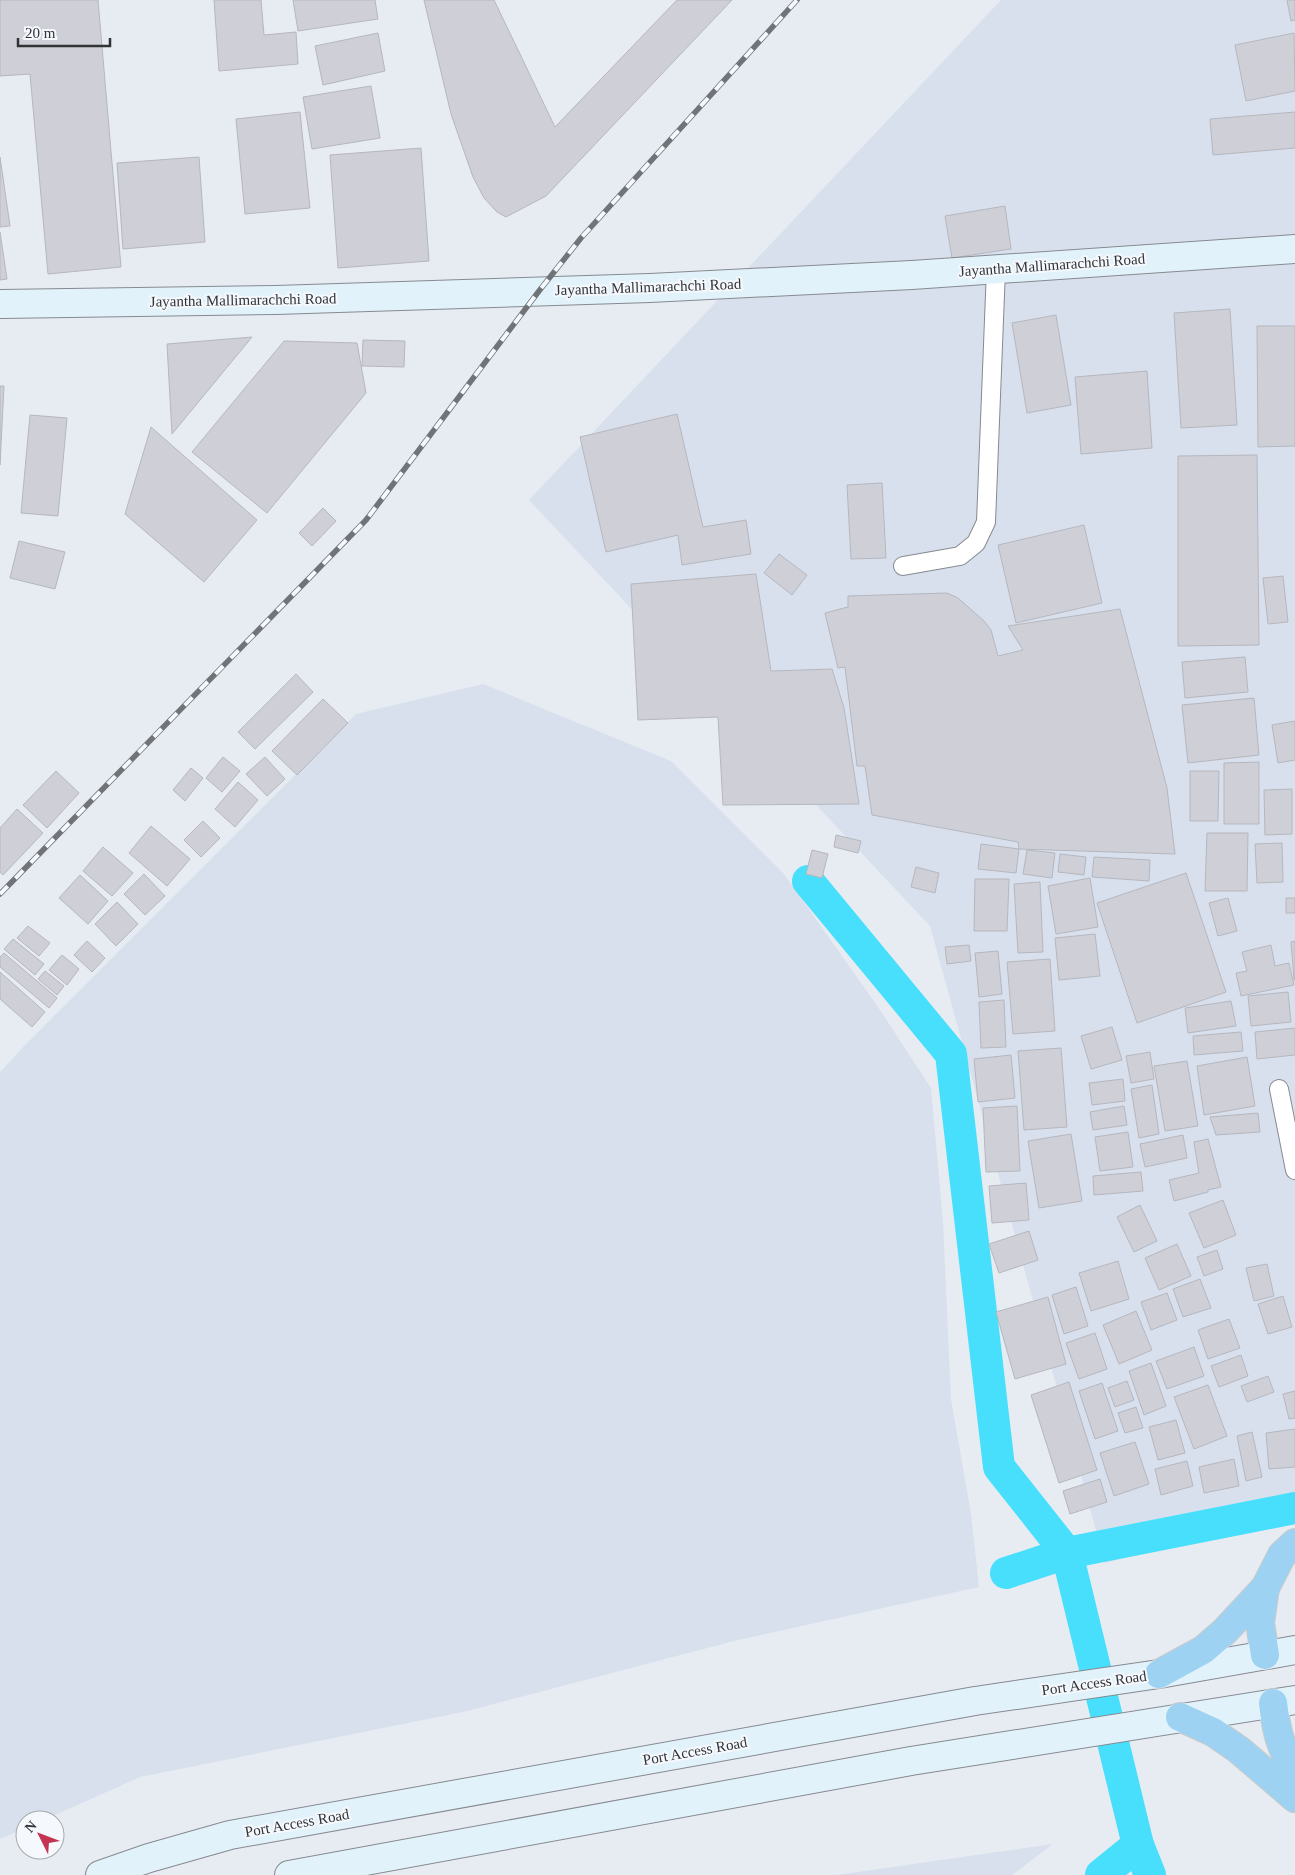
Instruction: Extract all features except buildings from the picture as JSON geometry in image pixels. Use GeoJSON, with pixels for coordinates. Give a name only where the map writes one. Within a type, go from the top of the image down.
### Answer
{"type":"FeatureCollection","features":[{"type":"Feature","properties":{"kind":"highway"},"geometry":{"type":"LineString","coordinates":[[1159,1674],[1204,1650],[1225,1631],[1265,1588],[1282,1555],[1295,1543]]}},
{"type":"Feature","properties":{"kind":"highway"},"geometry":{"type":"LineString","coordinates":[[1264,1655],[1260,1623],[1265,1588]]}},
{"type":"Feature","properties":{"kind":"highway"},"geometry":{"type":"LineString","coordinates":[[1284,1701],[1276,1730],[1288,1760],[1295,1770]]}},
{"type":"Feature","properties":{"kind":"highway"},"geometry":{"type":"LineString","coordinates":[[1180,1717],[1213,1732],[1239,1750],[1295,1798]]}},
{"type":"Feature","properties":{"kind":"main road","name":"Jayantha Mallimarachchi Road"},"geometry":{"type":"LineString","coordinates":[[0,304],[276,300],[650,288],[996,270],[1295,249]]}},
{"type":"Feature","properties":{"kind":"main road","name":"Port Access Road"},"geometry":{"type":"LineString","coordinates":[[100,1875],[149,1858],[230,1835],[975,1701],[1159,1674],[1295,1650]]}},
{"type":"Feature","properties":{"kind":"main road"},"geometry":{"type":"LineString","coordinates":[[289,1875],[911,1761],[1284,1701]]}},
{"type":"Feature","properties":{"kind":"lane"},"geometry":{"type":"LineString","coordinates":[[903,566],[960,556],[976,543],[986,522],[996,270]]}},
{"type":"Feature","properties":{"kind":"lane"},"geometry":{"type":"LineString","coordinates":[[1279,1089],[1295,1170]]}},
{"type":"Feature","properties":{"kind":"shaded area"},"geometry":{"type":"Polygon","coordinates":[[[1001,0],[1295,0],[1295,1514],[1105,1563],[930,926],[529,500],[1001,0]]]}},
{"type":"Feature","properties":{"kind":"shaded area"},"geometry":{"type":"Polygon","coordinates":[[[483,684],[671,761],[784,874],[878,1007],[931,1088],[943,1221],[951,1399],[971,1514],[979,1587],[734,1641],[463,1712],[140,1777],[65,1811],[15,1810],[15,1832],[0,1839],[0,1072],[356,714],[483,684]]]}},
{"type":"Feature","properties":{"kind":"shaded area"},"geometry":{"type":"Polygon","coordinates":[[[1053,1844],[1012,1875],[837,1875],[948,1859],[1053,1844]]]}},
{"type":"Feature","properties":{"kind":"waterway"},"geometry":{"type":"LineString","coordinates":[[808,881],[951,1054],[999,1467],[1067,1553],[1138,1845]]}},
{"type":"Feature","properties":{"kind":"waterway"},"geometry":{"type":"LineString","coordinates":[[1006,1573],[1067,1553],[1295,1508]]}},
{"type":"Feature","properties":{"kind":"waterway"},"geometry":{"type":"LineString","coordinates":[[1101,1875],[1138,1845],[1150,1875]]}},
{"type":"Feature","properties":{"kind":"railway"},"geometry":{"type":"LineString","coordinates":[[0,894],[366,520],[581,238],[797,0]]}}]}
